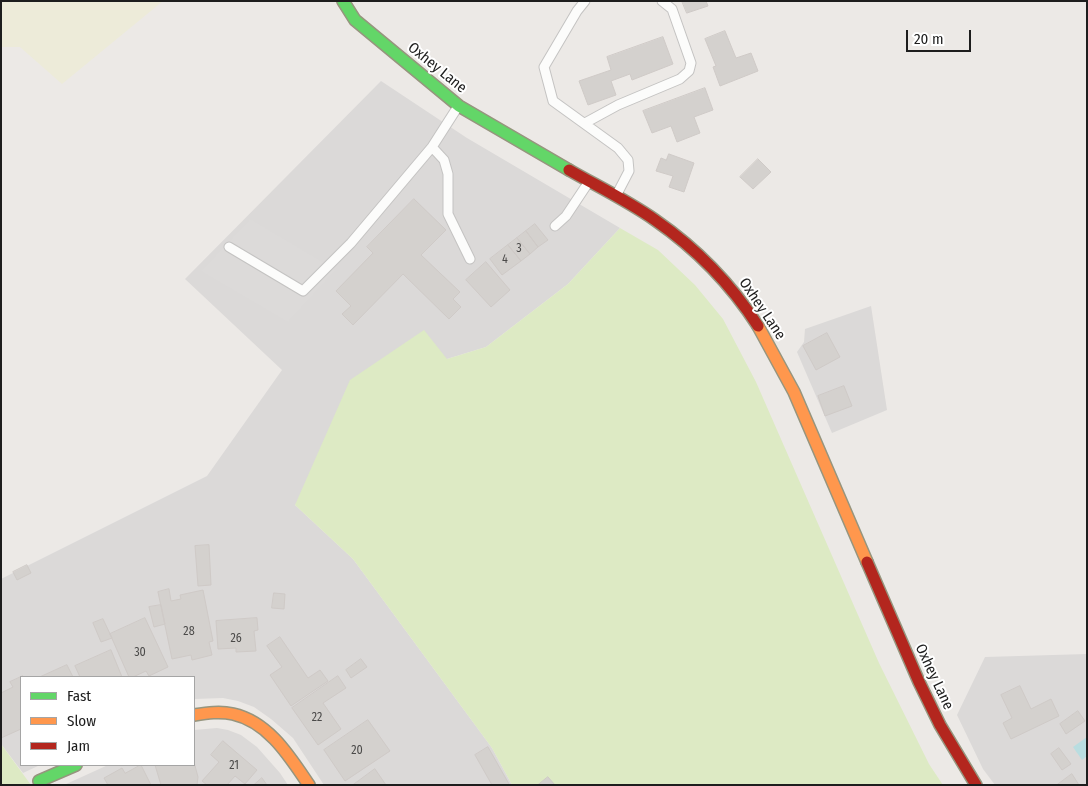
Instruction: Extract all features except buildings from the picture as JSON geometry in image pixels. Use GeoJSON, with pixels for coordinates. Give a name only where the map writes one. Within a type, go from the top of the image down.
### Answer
{"type":"FeatureCollection","features":[{"type":"Feature","properties":{"kind":"main road","name":"Oxhey Lane"},"geometry":{"type":"LineString","coordinates":[[343,1],[356,20],[459,106],[654,219],[688,245],[718,273],[743,304],[766,338],[794,392],[919,682],[940,725],[976,785]]}},
{"type":"Feature","properties":{"kind":"main road"},"geometry":{"type":"LineString","coordinates":[[195,715],[215,712],[232,713],[245,717],[272,737],[291,758],[309,785]]}},
{"type":"Feature","properties":{"kind":"main road"},"geometry":{"type":"LineString","coordinates":[[40,781],[74,766]]}},
{"type":"Feature","properties":{"kind":"lane"},"geometry":{"type":"LineString","coordinates":[[584,1],[544,67],[554,101],[618,148],[628,160],[629,170],[615,196]]}},
{"type":"Feature","properties":{"kind":"lane"},"geometry":{"type":"LineString","coordinates":[[585,123],[618,105],[680,79],[689,71],[690,63],[672,9],[662,1]]}},
{"type":"Feature","properties":{"kind":"lane"},"geometry":{"type":"LineString","coordinates":[[229,246],[303,291],[351,242],[432,147],[459,106]]}},
{"type":"Feature","properties":{"kind":"lane"},"geometry":{"type":"LineString","coordinates":[[432,147],[444,160],[448,174],[448,214],[470,259]]}},
{"type":"Feature","properties":{"kind":"lane"},"geometry":{"type":"LineString","coordinates":[[555,226],[566,216],[589,181]]}},
{"type":"Feature","properties":{"kind":"shaded area"},"geometry":{"type":"Polygon","coordinates":[[[1,1],[163,1],[62,84],[20,47],[1,47],[1,1]]]}},
{"type":"Feature","properties":{"kind":"shaded area"},"geometry":{"type":"Polygon","coordinates":[[[381,81],[467,138],[620,228],[568,284],[486,347],[447,359],[295,505],[353,559],[492,748],[512,785],[324,785],[293,738],[254,707],[223,698],[195,699],[195,676],[20,676],[20,766],[38,766],[23,773],[1,744],[1,579],[207,476],[282,370],[185,279],[381,81]]]}},
{"type":"Feature","properties":{"kind":"shaded area"},"geometry":{"type":"Polygon","coordinates":[[[250,219],[336,270],[288,322],[201,271],[250,219]]]}},
{"type":"Feature","properties":{"kind":"shaded area"},"geometry":{"type":"Polygon","coordinates":[[[871,306],[887,410],[832,433],[797,352],[804,342],[805,329],[871,306]]]}},
{"type":"Feature","properties":{"kind":"shaded area"},"geometry":{"type":"Polygon","coordinates":[[[1087,654],[1087,785],[995,785],[983,769],[957,715],[985,657],[1087,654]]]}},
{"type":"Feature","properties":{"kind":"shaded area"},"geometry":{"type":"Polygon","coordinates":[[[217,728],[241,735],[257,747],[288,785],[64,785],[106,766],[195,766],[195,730],[217,728]]]}},
{"type":"Feature","properties":{"kind":"green space"},"geometry":{"type":"Polygon","coordinates":[[[620,228],[658,250],[695,285],[723,319],[756,382],[879,663],[929,764],[943,785],[512,785],[492,748],[353,559],[295,505],[350,380],[424,330],[447,359],[486,347],[568,284],[620,228]]]}},
{"type":"Feature","properties":{"kind":"green space"},"geometry":{"type":"Polygon","coordinates":[[[1,744],[31,785],[1,785],[1,744]]]}},
{"type":"Feature","properties":{"kind":"water"},"geometry":{"type":"Polygon","coordinates":[[[1087,737],[1087,756],[1082,760],[1073,747],[1087,737]]]}},
{"type":"Feature","properties":{"kind":"traffic: fast"},"geometry":{"type":"LineString","coordinates":[[343,1],[355,20],[459,106],[569,170]]}},
{"type":"Feature","properties":{"kind":"traffic: fast"},"geometry":{"type":"LineString","coordinates":[[39,781],[74,766]]}},
{"type":"Feature","properties":{"kind":"traffic: slow"},"geometry":{"type":"LineString","coordinates":[[758,326],[794,392],[867,562]]}},
{"type":"Feature","properties":{"kind":"traffic: slow"},"geometry":{"type":"LineString","coordinates":[[195,715],[228,713],[246,718],[268,733],[277,742],[309,785]]}},
{"type":"Feature","properties":{"kind":"traffic: jam"},"geometry":{"type":"LineString","coordinates":[[569,170],[645,213],[685,243],[725,282],[758,326]]}},
{"type":"Feature","properties":{"kind":"traffic: jam"},"geometry":{"type":"LineString","coordinates":[[867,562],[919,682],[940,725],[976,785]]}}]}
